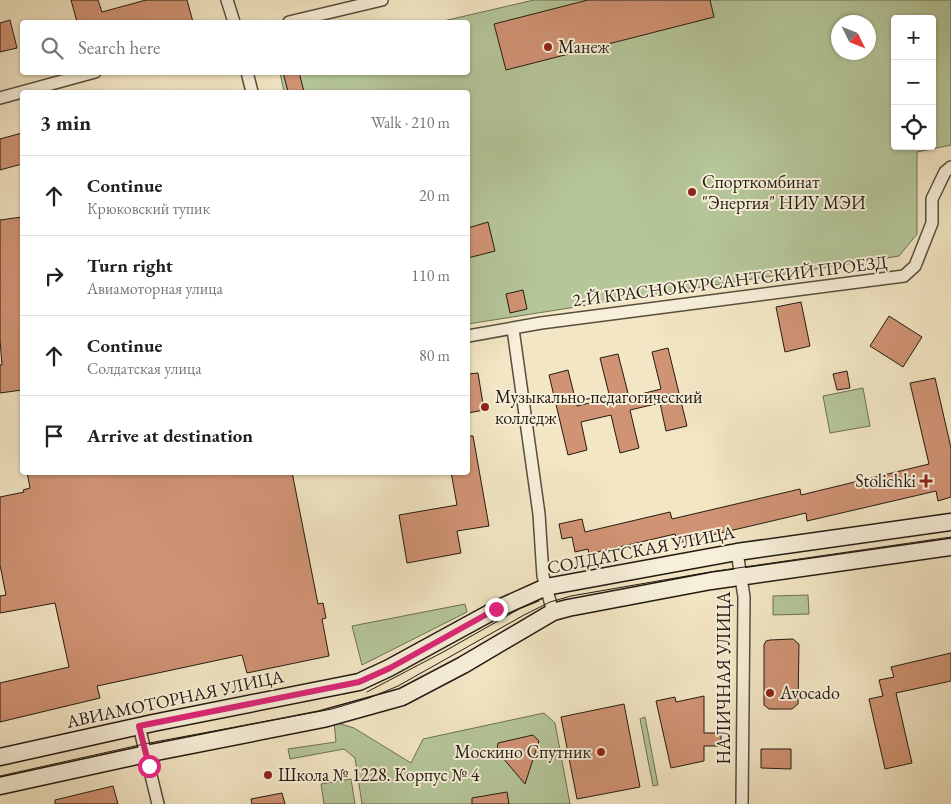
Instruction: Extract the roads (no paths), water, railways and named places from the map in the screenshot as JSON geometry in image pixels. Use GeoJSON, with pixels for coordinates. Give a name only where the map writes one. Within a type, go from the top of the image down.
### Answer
{"type":"FeatureCollection","features":[{"type":"Feature","properties":{"kind":"main road","name":"СОЛДАТСКАЯ УЛИЦА"},"geometry":{"type":"LineString","coordinates":[[359,682],[390,668],[496,609],[546,587],[737,552],[951,522]]}},
{"type":"Feature","properties":{"kind":"main road"},"geometry":{"type":"LineString","coordinates":[[0,786],[146,754],[323,719],[402,697],[463,665],[553,612],[582,604],[741,577],[951,547]]}},
{"type":"Feature","properties":{"kind":"main road","name":"АВИАМОТОРНАЯ УЛИЦА"},"geometry":{"type":"LineString","coordinates":[[0,757],[139,726],[359,682]]}},
{"type":"Feature","properties":{"kind":"street"},"geometry":{"type":"LineString","coordinates":[[227,0],[233,20]]}},
{"type":"Feature","properties":{"kind":"street"},"geometry":{"type":"LineString","coordinates":[[297,20],[382,0]]}},
{"type":"Feature","properties":{"kind":"street"},"geometry":{"type":"LineString","coordinates":[[29,90],[84,75]]}},
{"type":"Feature","properties":{"kind":"street"},"geometry":{"type":"LineString","coordinates":[[248,75],[252,90]]}},
{"type":"Feature","properties":{"kind":"street"},"geometry":{"type":"LineString","coordinates":[[0,98],[20,93]]}},
{"type":"Feature","properties":{"kind":"street","name":"2-Й КРАСНОКУРСАНТСКИЙ ПРОЕЗД"},"geometry":{"type":"LineString","coordinates":[[470,336],[541,323],[904,276],[915,266],[932,223],[932,199],[945,172],[951,167]]}},
{"type":"Feature","properties":{"kind":"street"},"geometry":{"type":"LineString","coordinates":[[513,329],[539,514],[543,576],[553,612]]}},
{"type":"Feature","properties":{"kind":"street","name":"НАЛИЧНАЯ УЛИЦА"},"geometry":{"type":"LineString","coordinates":[[737,552],[744,597],[742,804]]}},
{"type":"Feature","properties":{"kind":"street"},"geometry":{"type":"LineString","coordinates":[[139,726],[158,804]]}},
{"type":"Feature","properties":{"kind":"tram line"},"geometry":{"type":"LineString","coordinates":[[0,776],[144,744],[332,709],[369,698],[398,686],[524,615],[550,602],[571,596],[710,572],[951,537]]}},
{"type":"Feature","properties":{"kind":"tram line"},"geometry":{"type":"LineString","coordinates":[[367,692],[519,609],[539,601]]}},
{"type":"Feature","properties":{"kind":"place","name":"Манеж"},"geometry":{"type":"Point","coordinates":[548,47]}},
{"type":"Feature","properties":{"kind":"place","name":"Спорткомбинат \"Энергия\" НИУ МЭИ"},"geometry":{"type":"Point","coordinates":[692,192]}},
{"type":"Feature","properties":{"kind":"place","name":"Музыкально-педагогический колледж"},"geometry":{"type":"Point","coordinates":[485,407]}},
{"type":"Feature","properties":{"kind":"place","name":"Stolichki"},"geometry":{"type":"Point","coordinates":[926,481]}},
{"type":"Feature","properties":{"kind":"place","name":"Avocado"},"geometry":{"type":"Point","coordinates":[770,693]}},
{"type":"Feature","properties":{"kind":"place","name":"Москино Спутник"},"geometry":{"type":"Point","coordinates":[601,752]}},
{"type":"Feature","properties":{"kind":"place","name":"Школа № 1228. Корпус № 4"},"geometry":{"type":"Point","coordinates":[268,775]}}]}
